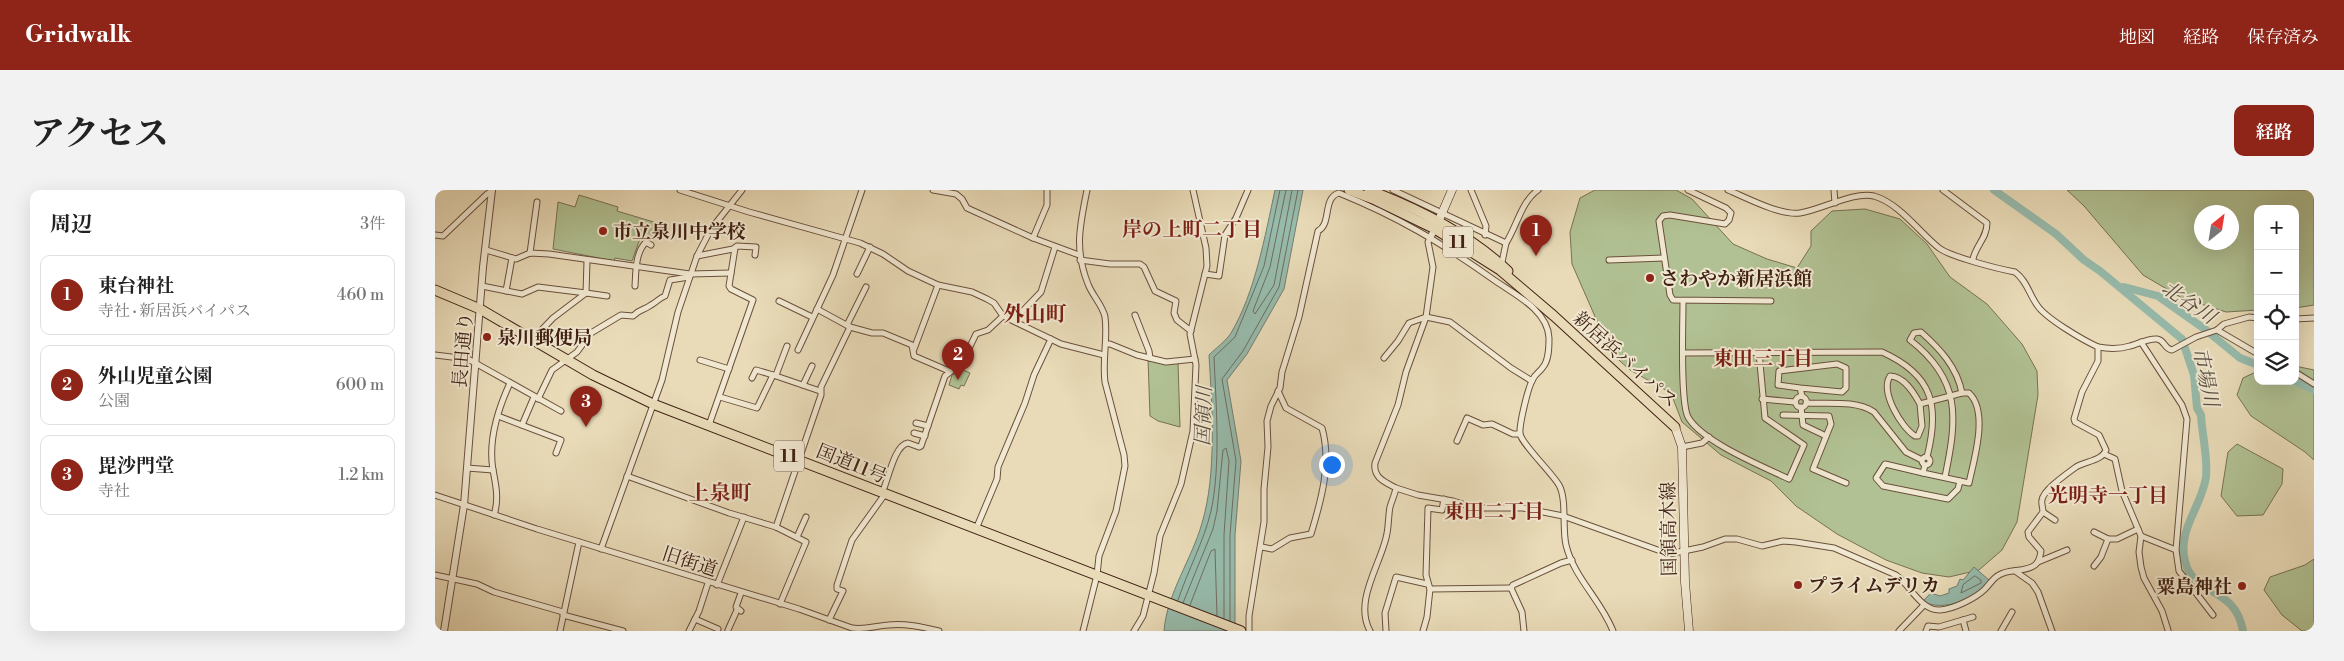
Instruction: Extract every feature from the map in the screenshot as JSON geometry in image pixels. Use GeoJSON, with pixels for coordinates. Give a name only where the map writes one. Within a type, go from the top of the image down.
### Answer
{"type":"FeatureCollection","features":[{"type":"Feature","properties":{"kind":"highway","name":"新居浜バイパス"},"geometry":{"type":"LineString","coordinates":[[1349,190],[1459,234],[1501,268],[1664,414],[1675,427]]}},
{"type":"Feature","properties":{"kind":"highway","name":"新居浜バイパス"},"geometry":{"type":"LineString","coordinates":[[1369,190],[1437,226]]}},
{"type":"Feature","properties":{"kind":"highway","name":"国道11号"},"geometry":{"type":"LineString","coordinates":[[435,290],[480,309],[566,360],[653,404],[1241,631]]}},
{"type":"Feature","properties":{"kind":"main road"},"geometry":{"type":"LineString","coordinates":[[1437,226],[1453,190]]}},
{"type":"Feature","properties":{"kind":"main road","name":"国領高木線"},"geometry":{"type":"LineString","coordinates":[[1675,427],[1682,447],[1685,582],[1689,631]]}},
{"type":"Feature","properties":{"kind":"street"},"geometry":{"type":"LineString","coordinates":[[435,235],[443,236],[493,190]]}},
{"type":"Feature","properties":{"kind":"street","name":"長田通り"},"geometry":{"type":"LineString","coordinates":[[444,631],[464,505],[482,286],[493,190]]}},
{"type":"Feature","properties":{"kind":"street"},"geometry":{"type":"LineString","coordinates":[[681,190],[870,247],[908,271],[939,285],[972,292],[987,299],[994,303],[1003,316],[1061,344],[1104,355]]}},
{"type":"Feature","properties":{"kind":"street"},"geometry":{"type":"LineString","coordinates":[[601,549],[662,380],[678,312],[697,256],[711,229],[742,190]]}},
{"type":"Feature","properties":{"kind":"street"},"geometry":{"type":"LineString","coordinates":[[798,350],[833,275],[862,190]]}},
{"type":"Feature","properties":{"kind":"street"},"geometry":{"type":"LineString","coordinates":[[933,190],[956,194],[962,199],[967,208],[1079,257],[1110,264],[1140,264],[1144,267],[1155,291],[1176,301],[1174,313],[1177,320],[1191,331]]}},
{"type":"Feature","properties":{"kind":"street"},"geometry":{"type":"LineString","coordinates":[[1033,238],[1047,205],[1047,190]]}},
{"type":"Feature","properties":{"kind":"street"},"geometry":{"type":"LineString","coordinates":[[1083,631],[1097,575],[1099,556],[1116,511],[1125,466],[1124,455],[1105,382],[1105,315],[1088,285],[1079,257],[1079,229],[1087,190]]}},
{"type":"Feature","properties":{"kind":"street"},"geometry":{"type":"LineString","coordinates":[[1134,631],[1151,597],[1160,536],[1181,484],[1193,431],[1195,359],[1191,331],[1205,274],[1206,248],[1193,190]]}},
{"type":"Feature","properties":{"kind":"street"},"geometry":{"type":"LineString","coordinates":[[1205,274],[1219,276],[1225,235],[1236,218],[1247,190]]}},
{"type":"Feature","properties":{"kind":"street"},"geometry":{"type":"LineString","coordinates":[[1393,190],[1407,193],[1437,226],[1540,314],[1548,332],[1548,355],[1544,366],[1532,381],[1520,434],[1525,443],[1541,460],[1561,487],[1567,545],[1572,560],[1585,586],[1604,611],[1613,631]]}},
{"type":"Feature","properties":{"kind":"street"},"geometry":{"type":"LineString","coordinates":[[1471,190],[1486,226],[1485,235]]}},
{"type":"Feature","properties":{"kind":"street"},"geometry":{"type":"LineString","coordinates":[[1501,268],[1506,243],[1525,203],[1538,190]]}},
{"type":"Feature","properties":{"kind":"street"},"geometry":{"type":"LineString","coordinates":[[1688,190],[1726,208],[1731,213],[1729,220],[1725,224],[1719,225],[1670,215],[1663,216],[1659,221],[1658,226],[1670,295],[1673,300],[1683,302],[1771,301]]}},
{"type":"Feature","properties":{"kind":"street"},"geometry":{"type":"LineString","coordinates":[[1728,190],[1781,211],[1799,214],[1865,195],[1883,200],[1917,226],[1940,248],[1951,254],[2015,272],[2021,277],[2037,306],[2042,311],[2098,347],[2118,348],[2156,338],[2161,340],[2167,349],[2172,350],[2216,331],[2223,324],[2254,318]]}},
{"type":"Feature","properties":{"kind":"street"},"geometry":{"type":"LineString","coordinates":[[1833,190],[1835,203]]}},
{"type":"Feature","properties":{"kind":"street"},"geometry":{"type":"LineString","coordinates":[[1943,190],[1987,223],[1987,232],[1974,254],[1973,260]]}},
{"type":"Feature","properties":{"kind":"street"},"geometry":{"type":"LineString","coordinates":[[1249,631],[1249,616],[1262,547],[1268,447],[1267,421],[1278,391],[1299,317],[1318,231],[1324,226],[1330,201],[1334,194],[1339,193],[1437,226],[1485,235],[1506,243]]}},
{"type":"Feature","properties":{"kind":"street"},"geometry":{"type":"LineString","coordinates":[[530,253],[537,202]]}},
{"type":"Feature","properties":{"kind":"street"},"geometry":{"type":"LineString","coordinates":[[1437,226],[1428,242],[1433,266],[1426,317],[1406,372],[1397,405],[1375,463],[1374,471],[1377,476],[1396,488],[1475,508],[1523,508],[1563,516],[1669,554],[1731,539],[1761,546],[1783,541],[1834,548],[1896,575],[1904,581],[1924,605],[1940,610],[1958,605],[1985,590],[1998,575],[2007,571],[2021,571],[2067,550]]}},
{"type":"Feature","properties":{"kind":"street"},"geometry":{"type":"LineString","coordinates":[[635,286],[636,267],[644,243],[651,245]]}},
{"type":"Feature","properties":{"kind":"street"},"geometry":{"type":"LineString","coordinates":[[697,256],[737,246],[756,246],[755,255]]}},
{"type":"Feature","properties":{"kind":"street"},"geometry":{"type":"LineString","coordinates":[[857,274],[870,247]]}},
{"type":"Feature","properties":{"kind":"street"},"geometry":{"type":"LineString","coordinates":[[1014,320],[1041,292],[1055,247]]}},
{"type":"Feature","properties":{"kind":"street"},"geometry":{"type":"LineString","coordinates":[[709,425],[753,300],[731,289],[729,286],[735,248]]}},
{"type":"Feature","properties":{"kind":"street"},"geometry":{"type":"LineString","coordinates":[[486,250],[513,258],[530,253],[690,276]]}},
{"type":"Feature","properties":{"kind":"street"},"geometry":{"type":"LineString","coordinates":[[506,291],[513,258]]}},
{"type":"Feature","properties":{"kind":"street"},"geometry":{"type":"LineString","coordinates":[[1609,260],[1664,258]]}},
{"type":"Feature","properties":{"kind":"street"},"geometry":{"type":"LineString","coordinates":[[586,293],[587,261]]}},
{"type":"Feature","properties":{"kind":"street"},"geometry":{"type":"LineString","coordinates":[[523,425],[552,370],[577,352],[591,333],[621,316],[633,316],[640,309],[650,306],[657,299],[665,296],[670,280],[731,272]]}},
{"type":"Feature","properties":{"kind":"street"},"geometry":{"type":"LineString","coordinates":[[939,285],[914,349],[914,356],[949,371]]}},
{"type":"Feature","properties":{"kind":"street"},"geometry":{"type":"LineString","coordinates":[[482,286],[522,294],[538,287],[607,296]]}},
{"type":"Feature","properties":{"kind":"street"},"geometry":{"type":"LineString","coordinates":[[776,527],[821,391],[848,326],[859,305],[863,290]]}},
{"type":"Feature","properties":{"kind":"street"},"geometry":{"type":"LineString","coordinates":[[532,340],[553,318],[586,293]]}},
{"type":"Feature","properties":{"kind":"street"},"geometry":{"type":"LineString","coordinates":[[779,302],[812,317]]}},
{"type":"Feature","properties":{"kind":"street"},"geometry":{"type":"LineString","coordinates":[[1683,302],[1686,412],[1689,419],[1709,437],[1789,479],[1805,445],[1765,418],[1759,352]]}},
{"type":"Feature","properties":{"kind":"street"},"geometry":{"type":"LineString","coordinates":[[817,309],[848,326],[872,333],[883,333],[912,345],[914,349]]}},
{"type":"Feature","properties":{"kind":"street"},"geometry":{"type":"LineString","coordinates":[[1135,315],[1150,358]]}},
{"type":"Feature","properties":{"kind":"street"},"geometry":{"type":"LineString","coordinates":[[829,620],[843,591],[837,589],[837,585],[852,540],[884,493],[895,456],[901,446],[908,443],[919,447],[925,436],[945,376],[949,371],[959,367],[962,363],[976,334],[989,330],[1003,316]]}},
{"type":"Feature","properties":{"kind":"street"},"geometry":{"type":"LineString","coordinates":[[1384,358],[1398,341],[1409,323],[1426,317],[1450,322],[1511,368],[1532,381]]}},
{"type":"Feature","properties":{"kind":"street"},"geometry":{"type":"LineString","coordinates":[[2299,319],[2314,318]]}},
{"type":"Feature","properties":{"kind":"street"},"geometry":{"type":"LineString","coordinates":[[1945,478],[1954,421],[1950,396],[1943,377],[1934,361],[1910,340],[1916,331],[1921,332],[1948,360],[1961,385],[1962,393]]}},
{"type":"Feature","properties":{"kind":"street"},"geometry":{"type":"LineString","coordinates":[[2216,331],[2254,352]]}},
{"type":"Feature","properties":{"kind":"street"},"geometry":{"type":"LineString","coordinates":[[976,529],[997,479],[998,466],[1025,403],[1036,370],[1051,338]]}},
{"type":"Feature","properties":{"kind":"street"},"geometry":{"type":"LineString","coordinates":[[2141,342],[2182,404],[2187,419],[2176,550],[2179,571],[2213,615]]}},
{"type":"Feature","properties":{"kind":"street"},"geometry":{"type":"LineString","coordinates":[[1106,344],[1150,358],[1171,362],[1181,359],[1195,359]]}},
{"type":"Feature","properties":{"kind":"street"},"geometry":{"type":"LineString","coordinates":[[720,397],[757,408],[775,375],[787,346]]}},
{"type":"Feature","properties":{"kind":"street"},"geometry":{"type":"LineString","coordinates":[[2098,347],[2098,361],[2082,392],[2074,419],[2075,422],[2099,435],[2105,445],[2104,454]]}},
{"type":"Feature","properties":{"kind":"street"},"geometry":{"type":"LineString","coordinates":[[1684,353],[1882,352],[1910,368],[1921,380],[1931,401],[1934,427],[1924,461],[1923,472]]}},
{"type":"Feature","properties":{"kind":"street"},"geometry":{"type":"LineString","coordinates":[[435,355],[468,359],[561,411]]}},
{"type":"Feature","properties":{"kind":"street"},"geometry":{"type":"LineString","coordinates":[[700,360],[729,369]]}},
{"type":"Feature","properties":{"kind":"street"},"geometry":{"type":"LineString","coordinates":[[1837,364],[1847,368],[1846,388],[1842,392],[1801,388],[1778,385],[1779,372],[1837,364]]}},
{"type":"Feature","properties":{"kind":"street"},"geometry":{"type":"LineString","coordinates":[[803,385],[812,366]]}},
{"type":"Feature","properties":{"kind":"street"},"geometry":{"type":"LineString","coordinates":[[752,378],[756,370],[821,391]]}},
{"type":"Feature","properties":{"kind":"street"},"geometry":{"type":"LineString","coordinates":[[2299,375],[2314,384]]}},
{"type":"Feature","properties":{"kind":"street"},"geometry":{"type":"LineString","coordinates":[[1890,376],[1898,377],[1906,384],[1920,404],[1922,426],[1918,436],[1915,436],[1890,404],[1887,393],[1890,376]]}},
{"type":"Feature","properties":{"kind":"street"},"geometry":{"type":"LineString","coordinates":[[494,515],[497,506],[493,470],[494,432],[511,383]]}},
{"type":"Feature","properties":{"kind":"street"},"geometry":{"type":"LineString","coordinates":[[1801,388],[1802,396],[1806,399],[1806,403]]}},
{"type":"Feature","properties":{"kind":"street"},"geometry":{"type":"LineString","coordinates":[[1262,547],[1271,549],[1290,538],[1311,534],[1321,501],[1326,470],[1323,428],[1286,408],[1278,391]]}},
{"type":"Feature","properties":{"kind":"street"},"geometry":{"type":"LineString","coordinates":[[1920,404],[1962,393],[1969,393],[1977,402],[1978,442],[1969,484],[1885,464],[1876,478],[1883,486],[1948,499],[1958,489],[1960,482]]}},
{"type":"Feature","properties":{"kind":"street"},"geometry":{"type":"LineString","coordinates":[[1795,402],[1796,398],[1802,396]]}},
{"type":"Feature","properties":{"kind":"street"},"geometry":{"type":"LineString","coordinates":[[1762,399],[1795,402],[1796,405],[1801,407]]}},
{"type":"Feature","properties":{"kind":"street"},"geometry":{"type":"LineString","coordinates":[[1801,407],[1806,403],[1859,406],[1869,409],[1874,412],[1906,452],[1924,461]]}},
{"type":"Feature","properties":{"kind":"street"},"geometry":{"type":"LineString","coordinates":[[1801,407],[1803,424],[1826,436]]}},
{"type":"Feature","properties":{"kind":"street"},"geometry":{"type":"LineString","coordinates":[[1783,415],[1829,416],[1831,424],[1813,469],[1846,483]]}},
{"type":"Feature","properties":{"kind":"street"},"geometry":{"type":"LineString","coordinates":[[498,416],[561,440],[556,453]]}},
{"type":"Feature","properties":{"kind":"street"},"geometry":{"type":"LineString","coordinates":[[1457,441],[1467,418],[1483,425],[1492,424],[1513,434],[1520,434]]}},
{"type":"Feature","properties":{"kind":"street"},"geometry":{"type":"LineString","coordinates":[[916,423],[928,426]]}},
{"type":"Feature","properties":{"kind":"street"},"geometry":{"type":"LineString","coordinates":[[914,433],[925,436]]}},
{"type":"Feature","properties":{"kind":"street"},"geometry":{"type":"LineString","coordinates":[[1682,447],[1695,445],[1709,437]]}},
{"type":"Feature","properties":{"kind":"street"},"geometry":{"type":"LineString","coordinates":[[2055,520],[2043,512],[2041,501],[2044,495],[2063,476],[2104,454]]}},
{"type":"Feature","properties":{"kind":"street"},"geometry":{"type":"LineString","coordinates":[[2104,454],[2115,459],[2122,491],[2141,536],[2139,552],[2144,578],[2163,610],[2168,630]]}},
{"type":"Feature","properties":{"kind":"street"},"geometry":{"type":"LineString","coordinates":[[467,468],[493,470]]}},
{"type":"Feature","properties":{"kind":"street"},"geometry":{"type":"LineString","coordinates":[[627,476],[776,527],[806,542],[780,604]]}},
{"type":"Feature","properties":{"kind":"street"},"geometry":{"type":"LineString","coordinates":[[1370,631],[1364,617],[1365,604],[1372,577],[1386,538],[1396,488]]}},
{"type":"Feature","properties":{"kind":"street","name":"旧街道"},"geometry":{"type":"LineString","coordinates":[[435,495],[861,630],[887,625],[904,625],[939,631]]}},
{"type":"Feature","properties":{"kind":"street"},"geometry":{"type":"LineString","coordinates":[[1423,631],[1427,617],[1430,589],[1427,584],[1428,508],[1442,510],[1443,499]]}},
{"type":"Feature","properties":{"kind":"street"},"geometry":{"type":"LineString","coordinates":[[2038,562],[2041,550],[2029,537],[2028,532],[2043,512]]}},
{"type":"Feature","properties":{"kind":"street"},"geometry":{"type":"LineString","coordinates":[[717,585],[728,563],[732,544],[739,532],[744,517]]}},
{"type":"Feature","properties":{"kind":"street"},"geometry":{"type":"LineString","coordinates":[[797,537],[806,517]]}},
{"type":"Feature","properties":{"kind":"street"},"geometry":{"type":"LineString","coordinates":[[2093,532],[2108,538],[2117,539],[2138,529]]}},
{"type":"Feature","properties":{"kind":"street"},"geometry":{"type":"LineString","coordinates":[[2141,536],[2176,550]]}},
{"type":"Feature","properties":{"kind":"street"},"geometry":{"type":"LineString","coordinates":[[2094,566],[2101,557],[2108,538]]}},
{"type":"Feature","properties":{"kind":"street"},"geometry":{"type":"LineString","coordinates":[[560,631],[579,542]]}},
{"type":"Feature","properties":{"kind":"street"},"geometry":{"type":"LineString","coordinates":[[1430,589],[1511,588],[1521,581],[1572,560]]}},
{"type":"Feature","properties":{"kind":"street"},"geometry":{"type":"LineString","coordinates":[[2015,571],[2032,583],[2038,592],[2052,631]]}},
{"type":"Feature","properties":{"kind":"street"},"geometry":{"type":"LineString","coordinates":[[435,575],[477,584],[494,592],[623,631]]}},
{"type":"Feature","properties":{"kind":"street"},"geometry":{"type":"LineString","coordinates":[[1386,631],[1385,613],[1396,577],[1427,584]]}},
{"type":"Feature","properties":{"kind":"street"},"geometry":{"type":"LineString","coordinates":[[689,631],[708,582]]}},
{"type":"Feature","properties":{"kind":"street"},"geometry":{"type":"LineString","coordinates":[[1511,588],[1522,612],[1524,631]]}},
{"type":"Feature","properties":{"kind":"street"},"geometry":{"type":"LineString","coordinates":[[731,628],[739,610],[736,607],[741,592]]}},
{"type":"Feature","properties":{"kind":"street"},"geometry":{"type":"LineString","coordinates":[[1899,631],[1924,605]]}},
{"type":"Feature","properties":{"kind":"street"},"geometry":{"type":"LineString","coordinates":[[2003,630],[2012,612]]}},
{"type":"Feature","properties":{"kind":"street"},"geometry":{"type":"LineString","coordinates":[[1926,631],[1927,626],[1939,627],[1973,617]]}},
{"type":"Feature","properties":{"kind":"street"},"geometry":{"type":"LineString","coordinates":[[695,618],[718,629]]}},
{"type":"Feature","properties":{"kind":"street"},"geometry":{"type":"LineString","coordinates":[[1963,620],[1967,631]]}},
{"type":"Feature","properties":{"kind":"shaded area"},"geometry":{"type":"Polygon","coordinates":[[[1595,190],[1676,190],[1692,199],[1733,244],[1767,259],[1797,268],[1811,246],[1811,231],[1832,211],[1865,209],[1900,219],[1927,244],[1950,277],[1987,304],[2022,344],[2037,371],[2038,395],[2017,522],[2002,550],[1979,570],[1949,577],[1922,573],[1886,560],[1837,534],[1796,506],[1771,481],[1721,455],[1682,422],[1671,393],[1630,370],[1611,353],[1572,264],[1570,232],[1580,198],[1595,190]]]}},
{"type":"Feature","properties":{"kind":"shaded area"},"geometry":{"type":"Polygon","coordinates":[[[2067,190],[2314,190],[2314,305],[2299,307],[2299,205],[2254,205],[2254,310],[2226,312],[2182,298],[2143,275],[2084,206],[2067,190]]]}},
{"type":"Feature","properties":{"kind":"shaded area","name":"市立泉川中学校"},"geometry":{"type":"Polygon","coordinates":[[[579,195],[618,207],[617,211],[657,223],[653,237],[641,236],[632,261],[615,258],[614,261],[553,249],[558,202],[575,207],[579,195]]]}},
{"type":"Feature","properties":{"kind":"shaded area"},"geometry":{"type":"Polygon","coordinates":[[[1148,359],[1178,362],[1180,427],[1158,421],[1150,416],[1148,359]]]}},
{"type":"Feature","properties":{"kind":"shaded area"},"geometry":{"type":"Polygon","coordinates":[[[2299,367],[2314,370],[2314,460],[2251,416],[2237,395],[2243,378],[2254,373],[2254,385],[2299,385],[2299,367]]]}},
{"type":"Feature","properties":{"kind":"shaded area"},"geometry":{"type":"Polygon","coordinates":[[[961,369],[970,373],[964,386],[961,385],[959,389],[949,385],[952,375],[961,369]]]}},
{"type":"Feature","properties":{"kind":"shaded area"},"geometry":{"type":"Polygon","coordinates":[[[2237,444],[2283,469],[2282,484],[2263,515],[2237,516],[2221,496],[2228,452],[2237,444]]]}},
{"type":"Feature","properties":{"kind":"shaded area"},"geometry":{"type":"Polygon","coordinates":[[[2314,559],[2314,631],[2302,631],[2282,615],[2264,590],[2270,577],[2305,565],[2314,559]]]}},
{"type":"Feature","properties":{"kind":"water"},"geometry":{"type":"Polygon","coordinates":[[[1275,190],[1303,190],[1284,289],[1247,354],[1227,380],[1241,461],[1235,535],[1235,631],[1164,631],[1170,603],[1198,536],[1207,504],[1212,461],[1209,355],[1231,333],[1247,300],[1258,264],[1275,190]]]}},
{"type":"Feature","properties":{"kind":"water"},"geometry":{"type":"Polygon","coordinates":[[[1974,567],[1989,580],[1977,593],[1949,605],[1931,604],[1923,601],[1931,593],[1940,596],[1949,593],[1949,589],[1957,586],[1960,579],[1963,580],[1974,567]]]}},
{"type":"Feature","properties":{"kind":"waterway","name":"市場川"},"geometry":{"type":"LineString","coordinates":[[1994,190],[2056,234],[2084,260],[2182,339],[2194,375],[2197,408],[2201,415],[2206,454],[2204,488],[2184,539],[2185,561],[2189,572],[2196,581],[2232,606],[2239,616],[2243,631]]}},
{"type":"Feature","properties":{"kind":"waterway","name":"北谷川"},"geometry":{"type":"LineString","coordinates":[[2124,287],[2158,296],[2206,330],[2240,358],[2254,363]]}},
{"type":"Feature","properties":{"kind":"waterway","name":"北谷川"},"geometry":{"type":"LineString","coordinates":[[2299,383],[2314,390]]}},
{"type":"Feature","properties":{"kind":"place","name":"市立泉川中学校"},"geometry":{"type":"Point","coordinates":[603,231]}},
{"type":"Feature","properties":{"kind":"place","name":"東台神社"},"geometry":{"type":"Point","coordinates":[1536,256]}},
{"type":"Feature","properties":{"kind":"place","name":"さわやか新居浜館"},"geometry":{"type":"Point","coordinates":[1650,278]}},
{"type":"Feature","properties":{"kind":"place","name":"泉川郵便局"},"geometry":{"type":"Point","coordinates":[487,337]}},
{"type":"Feature","properties":{"kind":"place","name":"外山児童公園"},"geometry":{"type":"Point","coordinates":[958,380]}},
{"type":"Feature","properties":{"kind":"place","name":"毘沙門堂"},"geometry":{"type":"Point","coordinates":[586,427]}},
{"type":"Feature","properties":{"kind":"place","name":"プライムデリカ"},"geometry":{"type":"Point","coordinates":[1798,585]}},
{"type":"Feature","properties":{"kind":"place","name":"粟島神社"},"geometry":{"type":"Point","coordinates":[2242,586]}},
{"type":"Feature","properties":{"kind":"district","name":"岸の上町二丁目"},"geometry":{"type":"Point","coordinates":[1192,229]}},
{"type":"Feature","properties":{"kind":"district","name":"外山町"},"geometry":{"type":"Point","coordinates":[1035,314]}},
{"type":"Feature","properties":{"kind":"district","name":"東田三丁目"},"geometry":{"type":"Point","coordinates":[1763,358]}},
{"type":"Feature","properties":{"kind":"district","name":"上泉町"},"geometry":{"type":"Point","coordinates":[720,493]}},
{"type":"Feature","properties":{"kind":"district","name":"光明寺一丁目"},"geometry":{"type":"Point","coordinates":[2108,495]}},
{"type":"Feature","properties":{"kind":"district","name":"東田二丁目"},"geometry":{"type":"Point","coordinates":[1494,511]}},
{"type":"Feature","properties":{"kind":"water label","name":"国領川"},"geometry":{"type":"Point","coordinates":[1203,416]}}]}
